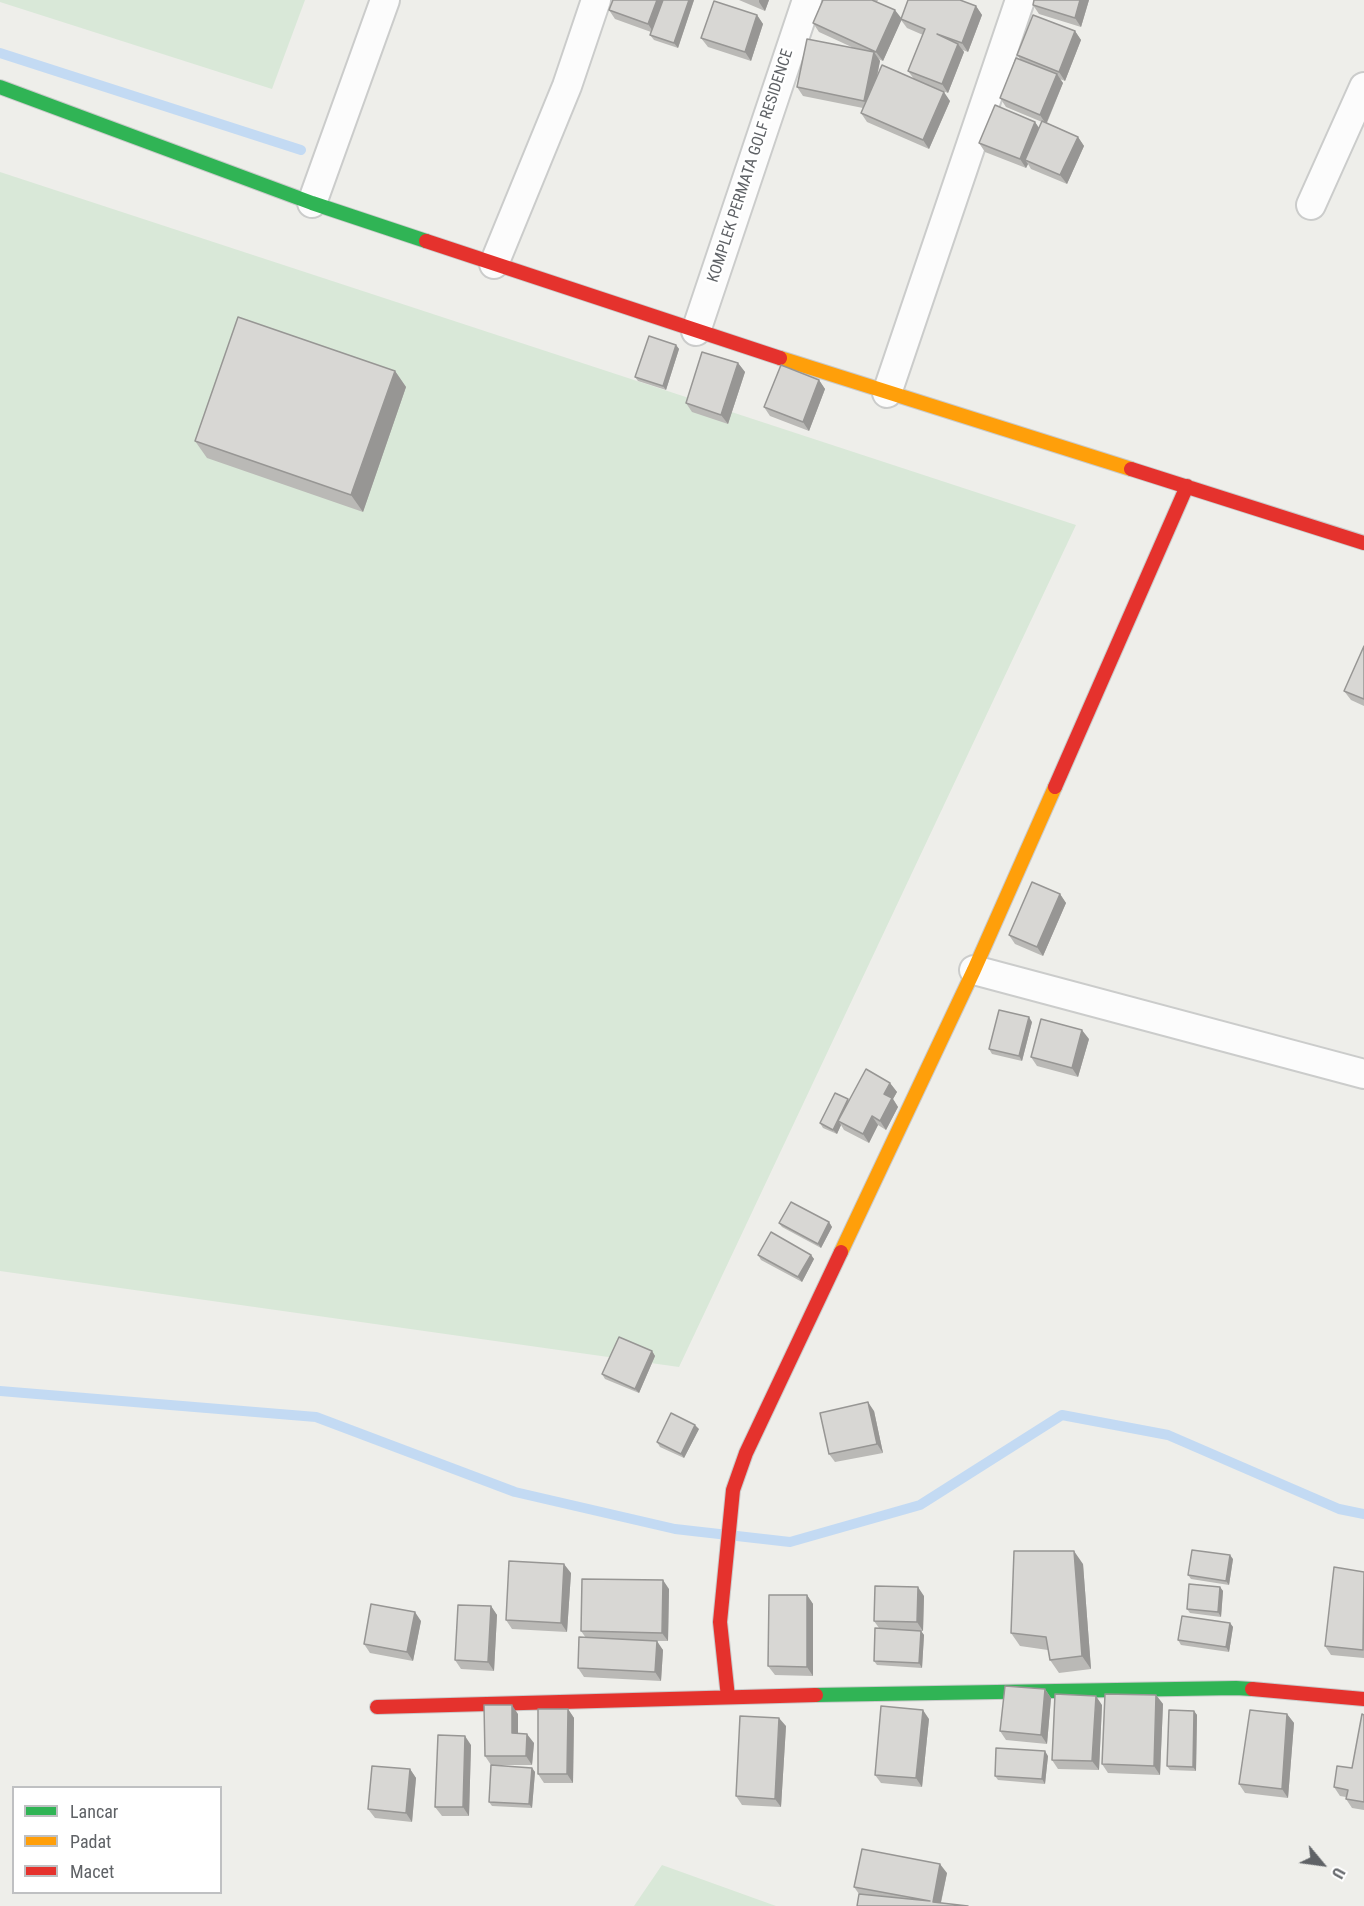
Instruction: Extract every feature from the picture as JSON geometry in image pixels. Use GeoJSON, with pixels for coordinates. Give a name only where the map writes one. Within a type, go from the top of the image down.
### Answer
{"type":"FeatureCollection","features":[{"type":"Feature","properties":{"kind":"street"},"geometry":{"type":"LineString","coordinates":[[312,203],[385,0]]}},
{"type":"Feature","properties":{"kind":"street"},"geometry":{"type":"LineString","coordinates":[[494,264],[567,86],[596,0]]}},
{"type":"Feature","properties":{"kind":"street","name":"KOMPLEK PERMATA GOLF RESIDENCE"},"geometry":{"type":"LineString","coordinates":[[696,331],[807,0]]}},
{"type":"Feature","properties":{"kind":"street"},"geometry":{"type":"LineString","coordinates":[[887,393],[1020,0]]}},
{"type":"Feature","properties":{"kind":"street"},"geometry":{"type":"LineString","coordinates":[[0,87],[312,203],[494,264],[887,393],[1364,543]]}},
{"type":"Feature","properties":{"kind":"street"},"geometry":{"type":"LineString","coordinates":[[1311,205],[1364,87]]}},
{"type":"Feature","properties":{"kind":"street"},"geometry":{"type":"LineString","coordinates":[[728,1697],[720,1622],[733,1490],[746,1453],[974,970],[1187,486]]}},
{"type":"Feature","properties":{"kind":"street"},"geometry":{"type":"LineString","coordinates":[[974,970],[1364,1074]]}},
{"type":"Feature","properties":{"kind":"street"},"geometry":{"type":"LineString","coordinates":[[377,1707],[728,1697],[1236,1688],[1364,1699]]}},
{"type":"Feature","properties":{"kind":"green space"},"geometry":{"type":"Polygon","coordinates":[[[0,0],[305,0],[272,89],[0,2],[0,0]]]}},
{"type":"Feature","properties":{"kind":"green space"},"geometry":{"type":"Polygon","coordinates":[[[0,172],[1076,525],[679,1367],[0,1271],[0,172]]]}},
{"type":"Feature","properties":{"kind":"green space"},"geometry":{"type":"Polygon","coordinates":[[[662,1865],[776,1906],[634,1906],[662,1865]]]}},
{"type":"Feature","properties":{"kind":"building"},"geometry":{"type":"Polygon","coordinates":[[[613,0],[657,0],[648,24],[609,10],[613,0]]]}},
{"type":"Feature","properties":{"kind":"building"},"geometry":{"type":"Polygon","coordinates":[[[663,0],[689,0],[674,43],[650,35],[663,0]]]}},
{"type":"Feature","properties":{"kind":"building"},"geometry":{"type":"Polygon","coordinates":[[[823,0],[872,0],[895,10],[876,52],[813,23],[823,0]]]}},
{"type":"Feature","properties":{"kind":"building"},"geometry":{"type":"Polygon","coordinates":[[[908,0],[960,0],[976,6],[962,43],[937,34],[958,44],[942,84],[908,71],[925,29],[901,19],[908,0]]]}},
{"type":"Feature","properties":{"kind":"building"},"geometry":{"type":"Polygon","coordinates":[[[1034,0],[1080,0],[1075,18],[1033,5],[1034,0]]]}},
{"type":"Feature","properties":{"kind":"building"},"geometry":{"type":"Polygon","coordinates":[[[714,1],[757,15],[745,52],[701,38],[714,1]]]}},
{"type":"Feature","properties":{"kind":"building"},"geometry":{"type":"Polygon","coordinates":[[[1033,15],[1075,31],[1059,72],[1017,55],[1033,15]]]}},
{"type":"Feature","properties":{"kind":"building"},"geometry":{"type":"Polygon","coordinates":[[[807,39],[874,52],[864,101],[797,87],[807,39]]]}},
{"type":"Feature","properties":{"kind":"building"},"geometry":{"type":"Polygon","coordinates":[[[1016,58],[1057,74],[1040,115],[1000,98],[1016,58]]]}},
{"type":"Feature","properties":{"kind":"building"},"geometry":{"type":"Polygon","coordinates":[[[882,65],[944,92],[923,140],[861,113],[882,65]]]}},
{"type":"Feature","properties":{"kind":"building"},"geometry":{"type":"Polygon","coordinates":[[[995,105],[1035,122],[1020,159],[979,143],[995,105]]]}},
{"type":"Feature","properties":{"kind":"building"},"geometry":{"type":"Polygon","coordinates":[[[1042,121],[1078,137],[1060,175],[1025,160],[1042,121]]]}},
{"type":"Feature","properties":{"kind":"building"},"geometry":{"type":"Polygon","coordinates":[[[238,317],[395,371],[351,495],[195,441],[238,317]]]}},
{"type":"Feature","properties":{"kind":"building"},"geometry":{"type":"Polygon","coordinates":[[[649,336],[676,345],[663,386],[635,377],[649,336]]]}},
{"type":"Feature","properties":{"kind":"building"},"geometry":{"type":"Polygon","coordinates":[[[702,352],[738,363],[721,415],[686,403],[702,352]]]}},
{"type":"Feature","properties":{"kind":"building"},"geometry":{"type":"Polygon","coordinates":[[[781,365],[819,380],[803,422],[764,407],[781,365]]]}},
{"type":"Feature","properties":{"kind":"building"},"geometry":{"type":"Polygon","coordinates":[[[1364,646],[1364,699],[1344,691],[1364,646]]]}},
{"type":"Feature","properties":{"kind":"building"},"geometry":{"type":"Polygon","coordinates":[[[1032,882],[1060,894],[1037,947],[1009,935],[1032,882]]]}},
{"type":"Feature","properties":{"kind":"building"},"geometry":{"type":"Polygon","coordinates":[[[999,1010],[1029,1017],[1019,1056],[989,1049],[999,1010]]]}},
{"type":"Feature","properties":{"kind":"building"},"geometry":{"type":"Polygon","coordinates":[[[1041,1019],[1082,1030],[1072,1068],[1031,1057],[1041,1019]]]}},
{"type":"Feature","properties":{"kind":"building"},"geometry":{"type":"Polygon","coordinates":[[[866,1069],[890,1083],[884,1094],[892,1098],[880,1121],[872,1116],[863,1134],[838,1121],[866,1069]]]}},
{"type":"Feature","properties":{"kind":"building"},"geometry":{"type":"Polygon","coordinates":[[[835,1093],[848,1099],[833,1130],[820,1123],[835,1093]]]}},
{"type":"Feature","properties":{"kind":"building"},"geometry":{"type":"Polygon","coordinates":[[[791,1202],[829,1222],[818,1244],[779,1223],[791,1202]]]}},
{"type":"Feature","properties":{"kind":"building"},"geometry":{"type":"Polygon","coordinates":[[[771,1232],[811,1255],[798,1277],[758,1255],[771,1232]]]}},
{"type":"Feature","properties":{"kind":"building"},"geometry":{"type":"Polygon","coordinates":[[[619,1337],[652,1351],[635,1389],[602,1374],[619,1337]]]}},
{"type":"Feature","properties":{"kind":"building"},"geometry":{"type":"Polygon","coordinates":[[[868,1402],[877,1444],[829,1454],[820,1413],[868,1402]]]}},
{"type":"Feature","properties":{"kind":"building"},"geometry":{"type":"Polygon","coordinates":[[[671,1413],[695,1425],[681,1454],[657,1442],[671,1413]]]}},
{"type":"Feature","properties":{"kind":"building"},"geometry":{"type":"Polygon","coordinates":[[[1192,1550],[1230,1555],[1226,1581],[1188,1575],[1192,1550]]]}},
{"type":"Feature","properties":{"kind":"building"},"geometry":{"type":"Polygon","coordinates":[[[1014,1551],[1074,1551],[1082,1656],[1050,1660],[1046,1637],[1011,1633],[1014,1551]]]}},
{"type":"Feature","properties":{"kind":"building"},"geometry":{"type":"Polygon","coordinates":[[[509,1561],[564,1564],[561,1623],[506,1620],[509,1561]]]}},
{"type":"Feature","properties":{"kind":"building"},"geometry":{"type":"Polygon","coordinates":[[[1334,1567],[1364,1572],[1363,1650],[1325,1646],[1334,1567]]]}},
{"type":"Feature","properties":{"kind":"building"},"geometry":{"type":"Polygon","coordinates":[[[582,1579],[663,1580],[662,1633],[581,1631],[582,1579]]]}},
{"type":"Feature","properties":{"kind":"building"},"geometry":{"type":"Polygon","coordinates":[[[1189,1584],[1220,1587],[1218,1612],[1187,1609],[1189,1584]]]}},
{"type":"Feature","properties":{"kind":"building"},"geometry":{"type":"Polygon","coordinates":[[[875,1586],[918,1587],[917,1622],[874,1621],[875,1586]]]}},
{"type":"Feature","properties":{"kind":"building"},"geometry":{"type":"Polygon","coordinates":[[[769,1595],[807,1595],[807,1667],[768,1666],[769,1595]]]}},
{"type":"Feature","properties":{"kind":"building"},"geometry":{"type":"Polygon","coordinates":[[[371,1604],[415,1612],[407,1652],[364,1644],[371,1604]]]}},
{"type":"Feature","properties":{"kind":"building"},"geometry":{"type":"Polygon","coordinates":[[[458,1605],[491,1606],[488,1662],[455,1660],[458,1605]]]}},
{"type":"Feature","properties":{"kind":"building"},"geometry":{"type":"Polygon","coordinates":[[[1182,1616],[1230,1623],[1226,1647],[1178,1640],[1182,1616]]]}},
{"type":"Feature","properties":{"kind":"building"},"geometry":{"type":"Polygon","coordinates":[[[875,1628],[921,1631],[919,1663],[874,1661],[875,1628]]]}},
{"type":"Feature","properties":{"kind":"building"},"geometry":{"type":"Polygon","coordinates":[[[579,1637],[657,1641],[655,1672],[578,1668],[579,1637]]]}},
{"type":"Feature","properties":{"kind":"building"},"geometry":{"type":"Polygon","coordinates":[[[1005,1686],[1045,1689],[1041,1735],[1000,1731],[1005,1686]]]}},
{"type":"Feature","properties":{"kind":"building"},"geometry":{"type":"Polygon","coordinates":[[[1055,1694],[1096,1696],[1092,1761],[1052,1760],[1055,1694]]]}},
{"type":"Feature","properties":{"kind":"building"},"geometry":{"type":"Polygon","coordinates":[[[1105,1694],[1156,1695],[1154,1766],[1102,1764],[1105,1694]]]}},
{"type":"Feature","properties":{"kind":"building"},"geometry":{"type":"Polygon","coordinates":[[[484,1705],[512,1705],[512,1733],[527,1734],[526,1756],[485,1756],[484,1705]]]}},
{"type":"Feature","properties":{"kind":"building"},"geometry":{"type":"Polygon","coordinates":[[[881,1706],[923,1710],[916,1778],[875,1775],[881,1706]]]}},
{"type":"Feature","properties":{"kind":"building"},"geometry":{"type":"Polygon","coordinates":[[[538,1709],[568,1709],[567,1774],[538,1774],[538,1709]]]}},
{"type":"Feature","properties":{"kind":"building"},"geometry":{"type":"Polygon","coordinates":[[[1169,1710],[1194,1711],[1193,1767],[1167,1766],[1169,1710]]]}},
{"type":"Feature","properties":{"kind":"building"},"geometry":{"type":"Polygon","coordinates":[[[1250,1710],[1287,1714],[1282,1789],[1239,1784],[1250,1710]]]}},
{"type":"Feature","properties":{"kind":"building"},"geometry":{"type":"Polygon","coordinates":[[[1362,1714],[1364,1715],[1364,1802],[1346,1799],[1348,1790],[1334,1787],[1337,1766],[1352,1768],[1362,1714]]]}},
{"type":"Feature","properties":{"kind":"building"},"geometry":{"type":"Polygon","coordinates":[[[740,1716],[779,1718],[775,1799],[736,1796],[740,1716]]]}},
{"type":"Feature","properties":{"kind":"building"},"geometry":{"type":"Polygon","coordinates":[[[438,1735],[465,1736],[463,1807],[435,1807],[438,1735]]]}},
{"type":"Feature","properties":{"kind":"building"},"geometry":{"type":"Polygon","coordinates":[[[996,1748],[1045,1751],[1042,1779],[995,1776],[996,1748]]]}},
{"type":"Feature","properties":{"kind":"building"},"geometry":{"type":"Polygon","coordinates":[[[491,1765],[532,1768],[529,1804],[489,1802],[491,1765]]]}},
{"type":"Feature","properties":{"kind":"building"},"geometry":{"type":"Polygon","coordinates":[[[372,1766],[410,1769],[406,1813],[368,1809],[372,1766]]]}},
{"type":"Feature","properties":{"kind":"building"},"geometry":{"type":"Polygon","coordinates":[[[862,1849],[940,1864],[933,1902],[968,1906],[857,1906],[859,1894],[930,1901],[854,1887],[862,1849]]]}},
{"type":"Feature","properties":{"kind":"waterway"},"geometry":{"type":"LineString","coordinates":[[0,53],[301,150]]}},
{"type":"Feature","properties":{"kind":"waterway"},"geometry":{"type":"LineString","coordinates":[[0,1391],[316,1417],[515,1492],[675,1529],[790,1542],[920,1505],[1062,1415],[1168,1435],[1339,1509],[1364,1514]]}},
{"type":"Feature","properties":{"kind":"traffic: fast"},"geometry":{"type":"LineString","coordinates":[[0,87],[312,203],[426,241]]}},
{"type":"Feature","properties":{"kind":"traffic: fast"},"geometry":{"type":"LineString","coordinates":[[816,1695],[1252,1689]]}},
{"type":"Feature","properties":{"kind":"traffic: slow"},"geometry":{"type":"LineString","coordinates":[[780,358],[1131,469]]}},
{"type":"Feature","properties":{"kind":"traffic: slow"},"geometry":{"type":"LineString","coordinates":[[841,1252],[974,970],[1055,787]]}},
{"type":"Feature","properties":{"kind":"traffic: jam"},"geometry":{"type":"LineString","coordinates":[[426,241],[780,358]]}},
{"type":"Feature","properties":{"kind":"traffic: jam"},"geometry":{"type":"LineString","coordinates":[[1131,469],[1364,543]]}},
{"type":"Feature","properties":{"kind":"traffic: jam"},"geometry":{"type":"LineString","coordinates":[[1055,787],[1187,486]]}},
{"type":"Feature","properties":{"kind":"traffic: jam"},"geometry":{"type":"LineString","coordinates":[[728,1697],[720,1622],[733,1490],[746,1453],[841,1252]]}},
{"type":"Feature","properties":{"kind":"traffic: jam"},"geometry":{"type":"LineString","coordinates":[[1252,1689],[1364,1699]]}},
{"type":"Feature","properties":{"kind":"traffic: jam"},"geometry":{"type":"LineString","coordinates":[[377,1707],[816,1695]]}}]}
